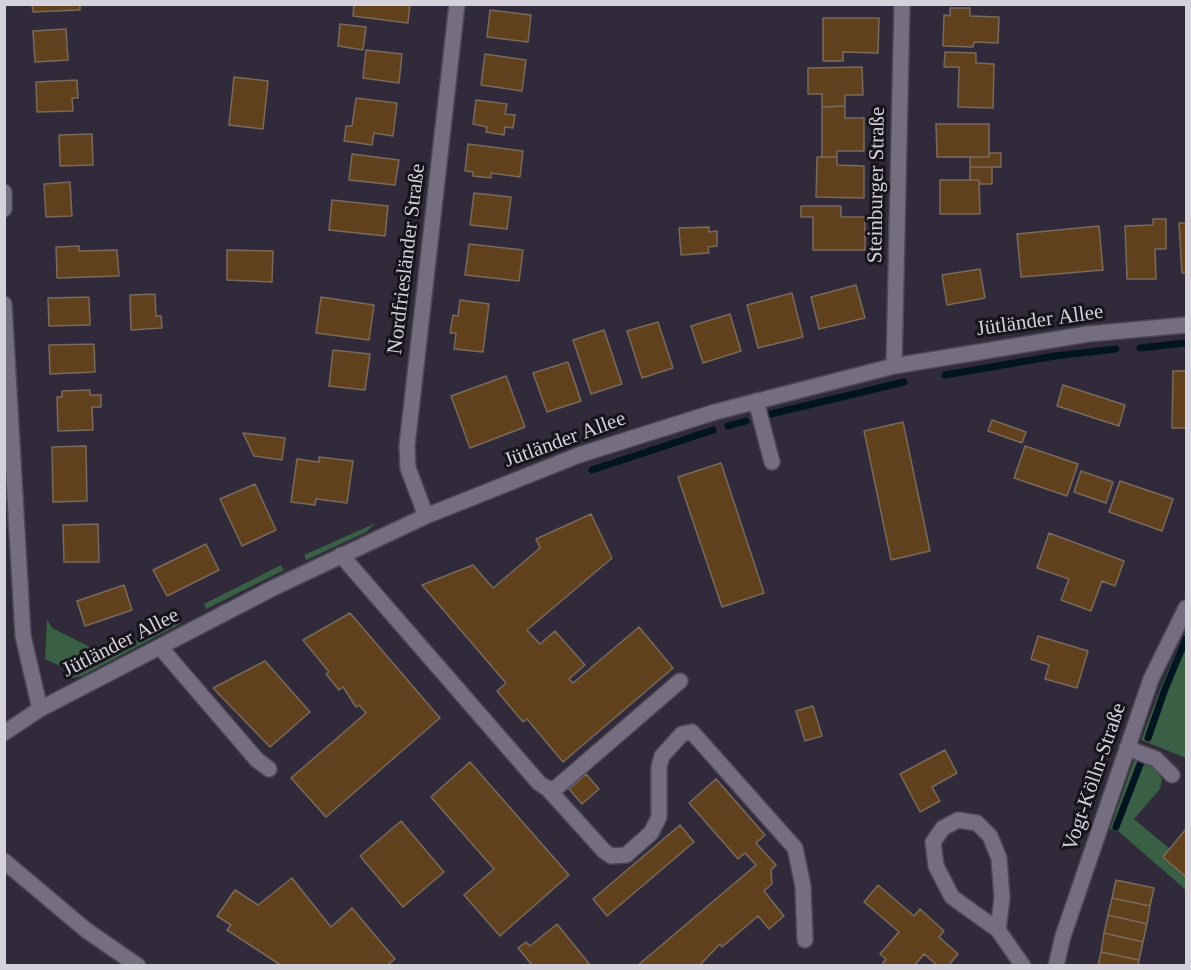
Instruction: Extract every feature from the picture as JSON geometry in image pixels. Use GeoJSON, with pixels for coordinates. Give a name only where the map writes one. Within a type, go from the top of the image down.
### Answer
{"type":"FeatureCollection","features":[{"type":"Feature","properties":{"kind":"street","name":"Nordfriesländer Straße"},"geometry":{"type":"LineString","coordinates":[[426,516],[408,468],[407,446],[457,4]]}},
{"type":"Feature","properties":{"kind":"street","name":"Steinburger Straße"},"geometry":{"type":"LineString","coordinates":[[894,366],[902,4]]}},
{"type":"Feature","properties":{"kind":"street"},"geometry":{"type":"LineString","coordinates":[[4,192],[4,209]]}},
{"type":"Feature","properties":{"kind":"street"},"geometry":{"type":"LineString","coordinates":[[4,304],[23,636],[40,709]]}},
{"type":"Feature","properties":{"kind":"street","name":"Jütländer Allee"},"geometry":{"type":"LineString","coordinates":[[4,733],[40,709],[341,555],[426,516],[579,455],[756,401],[894,366],[1076,336],[1186,325]]}},
{"type":"Feature","properties":{"kind":"street"},"geometry":{"type":"LineString","coordinates":[[756,401],[772,462]]}},
{"type":"Feature","properties":{"kind":"street"},"geometry":{"type":"LineString","coordinates":[[341,555],[539,783],[548,789],[604,851],[619,857],[627,855],[651,833],[659,817],[659,767],[663,756],[682,734],[692,732],[795,849],[803,886],[805,940]]}},
{"type":"Feature","properties":{"kind":"street","name":"Vogt-Kölln-Straße"},"geometry":{"type":"LineString","coordinates":[[1056,966],[1063,936],[1151,679],[1186,608]]}},
{"type":"Feature","properties":{"kind":"street"},"geometry":{"type":"LineString","coordinates":[[160,647],[257,760],[269,769]]}},
{"type":"Feature","properties":{"kind":"street"},"geometry":{"type":"LineString","coordinates":[[548,789],[556,788],[680,681]]}},
{"type":"Feature","properties":{"kind":"street"},"geometry":{"type":"LineString","coordinates":[[1126,748],[1156,759],[1172,775]]}},
{"type":"Feature","properties":{"kind":"street"},"geometry":{"type":"LineString","coordinates":[[998,930],[1002,898],[999,858],[990,836],[977,823],[958,820],[943,828],[933,842],[936,866],[952,897],[998,930],[1023,966]]}},
{"type":"Feature","properties":{"kind":"street"},"geometry":{"type":"LineString","coordinates":[[4,861],[86,930],[138,966]]}},
{"type":"Feature","properties":{"kind":"green space"},"geometry":{"type":"Polygon","coordinates":[[[376,523],[366,532],[306,560],[304,555],[376,523]]]}},
{"type":"Feature","properties":{"kind":"green space"},"geometry":{"type":"Polygon","coordinates":[[[281,565],[284,570],[206,609],[204,604],[281,565]]]}},
{"type":"Feature","properties":{"kind":"green space"},"geometry":{"type":"Polygon","coordinates":[[[177,618],[180,624],[82,676],[67,679],[177,618]]]}},
{"type":"Feature","properties":{"kind":"green space"},"geometry":{"type":"Polygon","coordinates":[[[47,619],[52,628],[94,649],[110,646],[69,670],[45,659],[47,619]]]}},
{"type":"Feature","properties":{"kind":"green space"},"geometry":{"type":"Polygon","coordinates":[[[1186,631],[1186,758],[1141,740],[1186,631]]]}},
{"type":"Feature","properties":{"kind":"green space"},"geometry":{"type":"Polygon","coordinates":[[[1135,757],[1154,765],[1162,780],[1160,789],[1134,819],[1170,849],[1163,857],[1186,877],[1186,890],[1118,831],[1110,829],[1135,757]]]}},
{"type":"Feature","properties":{"kind":"building"},"geometry":{"type":"Polygon","coordinates":[[[32,4],[80,4],[80,10],[33,12],[32,4]]]}},
{"type":"Feature","properties":{"kind":"building"},"geometry":{"type":"Polygon","coordinates":[[[354,4],[410,4],[408,23],[353,16],[354,4]]]}},
{"type":"Feature","properties":{"kind":"building"},"geometry":{"type":"Polygon","coordinates":[[[950,8],[970,8],[970,16],[999,17],[998,43],[974,42],[973,47],[943,46],[944,15],[950,16],[950,8]]]}},
{"type":"Feature","properties":{"kind":"building"},"geometry":{"type":"Polygon","coordinates":[[[490,10],[531,15],[528,42],[487,37],[490,10]]]}},
{"type":"Feature","properties":{"kind":"building"},"geometry":{"type":"Polygon","coordinates":[[[823,18],[879,18],[878,53],[843,52],[843,61],[823,61],[823,18]]]}},
{"type":"Feature","properties":{"kind":"building"},"geometry":{"type":"Polygon","coordinates":[[[340,24],[366,27],[363,50],[338,46],[340,24]]]}},
{"type":"Feature","properties":{"kind":"building"},"geometry":{"type":"Polygon","coordinates":[[[66,29],[68,60],[35,62],[33,31],[66,29]]]}},
{"type":"Feature","properties":{"kind":"building"},"geometry":{"type":"Polygon","coordinates":[[[366,50],[402,54],[399,83],[363,78],[366,50]]]}},
{"type":"Feature","properties":{"kind":"building"},"geometry":{"type":"Polygon","coordinates":[[[945,52],[976,53],[976,63],[994,64],[993,108],[958,107],[959,67],[944,67],[945,52]]]}},
{"type":"Feature","properties":{"kind":"building"},"geometry":{"type":"Polygon","coordinates":[[[485,54],[526,60],[522,91],[481,85],[485,54]]]}},
{"type":"Feature","properties":{"kind":"building"},"geometry":{"type":"Polygon","coordinates":[[[862,67],[863,95],[845,95],[845,106],[822,107],[822,94],[808,94],[808,68],[862,67]]]}},
{"type":"Feature","properties":{"kind":"building"},"geometry":{"type":"Polygon","coordinates":[[[234,77],[268,81],[263,129],[229,125],[234,77]]]}},
{"type":"Feature","properties":{"kind":"building"},"geometry":{"type":"Polygon","coordinates":[[[77,80],[78,98],[72,98],[73,111],[37,112],[36,82],[77,80]]]}},
{"type":"Feature","properties":{"kind":"building"},"geometry":{"type":"Polygon","coordinates":[[[356,98],[397,103],[393,136],[374,133],[372,145],[344,141],[346,126],[352,126],[356,98]]]}},
{"type":"Feature","properties":{"kind":"building"},"geometry":{"type":"Polygon","coordinates":[[[476,100],[507,104],[505,114],[515,115],[513,128],[505,127],[504,135],[486,132],[487,127],[473,124],[476,100]]]}},
{"type":"Feature","properties":{"kind":"building"},"geometry":{"type":"Polygon","coordinates":[[[845,106],[845,118],[864,118],[864,151],[837,151],[837,157],[822,157],[822,107],[845,106]]]}},
{"type":"Feature","properties":{"kind":"building"},"geometry":{"type":"Polygon","coordinates":[[[936,124],[989,124],[989,157],[937,157],[936,124]]]}},
{"type":"Feature","properties":{"kind":"building"},"geometry":{"type":"Polygon","coordinates":[[[92,134],[93,165],[60,166],[59,135],[92,134]]]}},
{"type":"Feature","properties":{"kind":"building"},"geometry":{"type":"Polygon","coordinates":[[[468,144],[523,151],[520,177],[491,173],[491,178],[473,176],[473,172],[465,171],[468,144]]]}},
{"type":"Feature","properties":{"kind":"building"},"geometry":{"type":"Polygon","coordinates":[[[989,153],[1001,153],[1001,167],[970,167],[970,157],[989,157],[989,153]]]}},
{"type":"Feature","properties":{"kind":"building"},"geometry":{"type":"Polygon","coordinates":[[[352,154],[399,160],[395,185],[349,180],[352,154]]]}},
{"type":"Feature","properties":{"kind":"building"},"geometry":{"type":"Polygon","coordinates":[[[817,157],[837,157],[837,165],[864,166],[864,198],[816,197],[817,157]]]}},
{"type":"Feature","properties":{"kind":"building"},"geometry":{"type":"Polygon","coordinates":[[[970,167],[992,167],[992,184],[980,184],[979,180],[970,180],[970,167]]]}},
{"type":"Feature","properties":{"kind":"building"},"geometry":{"type":"Polygon","coordinates":[[[940,180],[979,180],[980,214],[940,214],[940,180]]]}},
{"type":"Feature","properties":{"kind":"building"},"geometry":{"type":"Polygon","coordinates":[[[70,182],[72,216],[46,217],[44,184],[70,182]]]}},
{"type":"Feature","properties":{"kind":"building"},"geometry":{"type":"Polygon","coordinates":[[[474,193],[511,197],[507,229],[470,225],[474,193]]]}},
{"type":"Feature","properties":{"kind":"building"},"geometry":{"type":"Polygon","coordinates":[[[332,200],[388,206],[385,236],[329,230],[332,200]]]}},
{"type":"Feature","properties":{"kind":"building"},"geometry":{"type":"Polygon","coordinates":[[[801,206],[841,206],[841,217],[865,217],[865,250],[813,250],[813,217],[801,217],[801,206]]]}},
{"type":"Feature","properties":{"kind":"building"},"geometry":{"type":"Polygon","coordinates":[[[1153,219],[1166,219],[1166,249],[1155,249],[1156,279],[1127,279],[1125,226],[1153,225],[1153,219]]]}},
{"type":"Feature","properties":{"kind":"building"},"geometry":{"type":"Polygon","coordinates":[[[1179,223],[1186,223],[1186,273],[1182,273],[1179,223]]]}},
{"type":"Feature","properties":{"kind":"building"},"geometry":{"type":"Polygon","coordinates":[[[1099,226],[1103,270],[1021,277],[1017,234],[1099,226]]]}},
{"type":"Feature","properties":{"kind":"building"},"geometry":{"type":"Polygon","coordinates":[[[709,227],[709,232],[717,231],[717,246],[708,247],[709,253],[681,255],[679,228],[709,227]]]}},
{"type":"Feature","properties":{"kind":"building"},"geometry":{"type":"Polygon","coordinates":[[[469,244],[523,250],[519,281],[465,275],[469,244]]]}},
{"type":"Feature","properties":{"kind":"building"},"geometry":{"type":"Polygon","coordinates":[[[79,246],[79,251],[117,250],[119,276],[57,278],[56,247],[79,246]]]}},
{"type":"Feature","properties":{"kind":"building"},"geometry":{"type":"Polygon","coordinates":[[[227,250],[273,251],[272,282],[227,280],[227,250]]]}},
{"type":"Feature","properties":{"kind":"building"},"geometry":{"type":"Polygon","coordinates":[[[980,269],[985,298],[947,305],[942,275],[980,269]]]}},
{"type":"Feature","properties":{"kind":"building"},"geometry":{"type":"Polygon","coordinates":[[[856,285],[865,318],[819,329],[811,297],[856,285]]]}},
{"type":"Feature","properties":{"kind":"building"},"geometry":{"type":"Polygon","coordinates":[[[792,293],[803,337],[758,348],[747,305],[792,293]]]}},
{"type":"Feature","properties":{"kind":"building"},"geometry":{"type":"Polygon","coordinates":[[[155,294],[156,316],[161,316],[162,328],[131,330],[130,295],[155,294]]]}},
{"type":"Feature","properties":{"kind":"building"},"geometry":{"type":"Polygon","coordinates":[[[89,297],[90,325],[49,326],[48,298],[89,297]]]}},
{"type":"Feature","properties":{"kind":"building"},"geometry":{"type":"Polygon","coordinates":[[[321,297],[374,305],[369,340],[316,333],[321,297]]]}},
{"type":"Feature","properties":{"kind":"building"},"geometry":{"type":"Polygon","coordinates":[[[460,300],[489,304],[483,352],[454,349],[456,333],[450,333],[453,315],[458,316],[460,300]]]}},
{"type":"Feature","properties":{"kind":"building"},"geometry":{"type":"Polygon","coordinates":[[[730,314],[741,351],[703,363],[691,326],[730,314]]]}},
{"type":"Feature","properties":{"kind":"building"},"geometry":{"type":"Polygon","coordinates":[[[658,322],[673,368],[642,378],[627,331],[658,322]]]}},
{"type":"Feature","properties":{"kind":"building"},"geometry":{"type":"Polygon","coordinates":[[[604,330],[622,384],[591,394],[573,340],[604,330]]]}},
{"type":"Feature","properties":{"kind":"building"},"geometry":{"type":"Polygon","coordinates":[[[94,344],[95,372],[50,374],[49,345],[94,344]]]}},
{"type":"Feature","properties":{"kind":"building"},"geometry":{"type":"Polygon","coordinates":[[[333,350],[370,354],[365,390],[329,386],[333,350]]]}},
{"type":"Feature","properties":{"kind":"building"},"geometry":{"type":"Polygon","coordinates":[[[568,362],[581,401],[547,412],[533,373],[568,362]]]}},
{"type":"Feature","properties":{"kind":"building"},"geometry":{"type":"Polygon","coordinates":[[[1173,371],[1186,371],[1186,428],[1172,428],[1173,371]]]}},
{"type":"Feature","properties":{"kind":"building"},"geometry":{"type":"Polygon","coordinates":[[[506,376],[525,427],[470,448],[451,396],[506,376]]]}},
{"type":"Feature","properties":{"kind":"building"},"geometry":{"type":"Polygon","coordinates":[[[1063,385],[1125,405],[1119,426],[1057,406],[1063,385]]]}},
{"type":"Feature","properties":{"kind":"building"},"geometry":{"type":"Polygon","coordinates":[[[90,390],[90,395],[101,395],[101,407],[92,407],[93,430],[58,431],[57,397],[62,397],[62,391],[90,390]]]}},
{"type":"Feature","properties":{"kind":"building"},"geometry":{"type":"Polygon","coordinates":[[[992,420],[1026,432],[1022,443],[988,431],[992,420]]]}},
{"type":"Feature","properties":{"kind":"building"},"geometry":{"type":"Polygon","coordinates":[[[903,422],[930,551],[891,560],[864,431],[903,422]]]}},
{"type":"Feature","properties":{"kind":"building"},"geometry":{"type":"Polygon","coordinates":[[[243,433],[285,438],[282,460],[254,456],[243,433]]]}},
{"type":"Feature","properties":{"kind":"building"},"geometry":{"type":"Polygon","coordinates":[[[86,446],[87,501],[53,502],[52,447],[86,446]]]}},
{"type":"Feature","properties":{"kind":"building"},"geometry":{"type":"Polygon","coordinates":[[[1025,446],[1078,464],[1067,496],[1014,478],[1025,446]]]}},
{"type":"Feature","properties":{"kind":"building"},"geometry":{"type":"Polygon","coordinates":[[[319,457],[353,461],[347,503],[316,499],[315,505],[291,502],[297,459],[319,462],[319,457]]]}},
{"type":"Feature","properties":{"kind":"building"},"geometry":{"type":"Polygon","coordinates":[[[721,463],[764,593],[722,607],[678,477],[721,463]]]}},
{"type":"Feature","properties":{"kind":"building"},"geometry":{"type":"Polygon","coordinates":[[[1081,471],[1113,482],[1106,503],[1074,492],[1081,471]]]}},
{"type":"Feature","properties":{"kind":"building"},"geometry":{"type":"Polygon","coordinates":[[[1120,481],[1173,499],[1162,531],[1109,512],[1120,481]]]}},
{"type":"Feature","properties":{"kind":"building"},"geometry":{"type":"Polygon","coordinates":[[[255,484],[276,530],[242,546],[220,499],[255,484]]]}},
{"type":"Feature","properties":{"kind":"building"},"geometry":{"type":"Polygon","coordinates":[[[591,514],[612,558],[527,630],[540,644],[555,631],[585,665],[569,679],[573,683],[639,627],[673,668],[563,762],[527,719],[523,722],[497,691],[506,683],[422,585],[473,565],[493,588],[540,548],[536,539],[591,514]]]}},
{"type":"Feature","properties":{"kind":"building"},"geometry":{"type":"Polygon","coordinates":[[[98,524],[99,562],[64,562],[63,525],[98,524]]]}},
{"type":"Feature","properties":{"kind":"building"},"geometry":{"type":"Polygon","coordinates":[[[1049,533],[1124,561],[1115,586],[1102,581],[1091,611],[1061,600],[1069,579],[1037,568],[1049,533]]]}},
{"type":"Feature","properties":{"kind":"building"},"geometry":{"type":"Polygon","coordinates":[[[206,544],[219,570],[167,596],[153,570],[206,544]]]}},
{"type":"Feature","properties":{"kind":"building"},"geometry":{"type":"Polygon","coordinates":[[[124,585],[132,610],[85,626],[77,601],[124,585]]]}},
{"type":"Feature","properties":{"kind":"building"},"geometry":{"type":"Polygon","coordinates":[[[350,613],[440,718],[326,817],[291,778],[366,713],[359,705],[356,707],[343,687],[339,690],[326,674],[329,672],[303,640],[350,613]]]}},
{"type":"Feature","properties":{"kind":"building"},"geometry":{"type":"Polygon","coordinates":[[[1038,636],[1088,651],[1077,688],[1045,679],[1049,665],[1031,659],[1038,636]]]}},
{"type":"Feature","properties":{"kind":"building"},"geometry":{"type":"Polygon","coordinates":[[[265,661],[310,712],[270,747],[213,688],[265,661]]]}},
{"type":"Feature","properties":{"kind":"building"},"geometry":{"type":"Polygon","coordinates":[[[813,706],[822,736],[805,741],[796,711],[813,706]]]}},
{"type":"Feature","properties":{"kind":"building"},"geometry":{"type":"Polygon","coordinates":[[[945,750],[957,773],[932,787],[940,801],[920,812],[900,774],[945,750]]]}},
{"type":"Feature","properties":{"kind":"building"},"geometry":{"type":"Polygon","coordinates":[[[470,762],[569,875],[500,936],[464,895],[494,869],[431,797],[470,762]]]}},
{"type":"Feature","properties":{"kind":"building"},"geometry":{"type":"Polygon","coordinates":[[[586,774],[599,789],[582,804],[569,789],[586,774]]]}},
{"type":"Feature","properties":{"kind":"building"},"geometry":{"type":"Polygon","coordinates":[[[716,779],[765,835],[756,843],[776,865],[771,870],[772,884],[764,891],[784,916],[769,929],[758,916],[722,947],[720,944],[699,966],[637,966],[756,865],[745,853],[738,859],[689,803],[716,779]]]}},
{"type":"Feature","properties":{"kind":"building"},"geometry":{"type":"Polygon","coordinates":[[[401,821],[444,872],[403,907],[360,856],[401,821]]]}},
{"type":"Feature","properties":{"kind":"building"},"geometry":{"type":"Polygon","coordinates":[[[680,825],[694,842],[607,916],[593,899],[680,825]]]}},
{"type":"Feature","properties":{"kind":"building"},"geometry":{"type":"Polygon","coordinates":[[[1186,829],[1186,877],[1163,857],[1186,829]]]}},
{"type":"Feature","properties":{"kind":"building"},"geometry":{"type":"Polygon","coordinates":[[[292,878],[331,927],[352,908],[395,959],[386,966],[282,966],[227,930],[231,925],[217,916],[235,890],[258,905],[292,878]]]}},
{"type":"Feature","properties":{"kind":"building"},"geometry":{"type":"Polygon","coordinates":[[[1116,880],[1154,888],[1150,906],[1112,898],[1116,880]]]}},
{"type":"Feature","properties":{"kind":"building"},"geometry":{"type":"Polygon","coordinates":[[[878,885],[914,916],[920,909],[944,931],[939,937],[958,954],[948,966],[938,966],[924,954],[914,966],[881,966],[886,959],[880,954],[899,932],[864,902],[878,885]]]}},
{"type":"Feature","properties":{"kind":"building"},"geometry":{"type":"Polygon","coordinates":[[[1112,898],[1150,906],[1147,924],[1108,915],[1112,898]]]}},
{"type":"Feature","properties":{"kind":"building"},"geometry":{"type":"Polygon","coordinates":[[[1108,915],[1147,924],[1143,942],[1104,933],[1108,915]]]}},
{"type":"Feature","properties":{"kind":"building"},"geometry":{"type":"Polygon","coordinates":[[[557,924],[591,966],[533,966],[518,948],[526,942],[530,946],[557,924]]]}},
{"type":"Feature","properties":{"kind":"building"},"geometry":{"type":"Polygon","coordinates":[[[1104,933],[1143,942],[1139,960],[1101,952],[1104,933]]]}},
{"type":"Feature","properties":{"kind":"building"},"geometry":{"type":"Polygon","coordinates":[[[1101,952],[1139,960],[1138,966],[1098,966],[1101,952]]]}},
{"type":"Feature","properties":{"kind":"waterway"},"geometry":{"type":"LineString","coordinates":[[1140,348],[1186,343]]}},
{"type":"Feature","properties":{"kind":"waterway"},"geometry":{"type":"LineString","coordinates":[[945,375],[1055,356],[1116,349]]}},
{"type":"Feature","properties":{"kind":"waterway"},"geometry":{"type":"LineString","coordinates":[[771,414],[904,382]]}},
{"type":"Feature","properties":{"kind":"waterway"},"geometry":{"type":"LineString","coordinates":[[728,426],[746,421]]}},
{"type":"Feature","properties":{"kind":"waterway"},"geometry":{"type":"LineString","coordinates":[[592,470],[713,430]]}},
{"type":"Feature","properties":{"kind":"waterway"},"geometry":{"type":"LineString","coordinates":[[1148,738],[1186,639]]}},
{"type":"Feature","properties":{"kind":"waterway"},"geometry":{"type":"LineString","coordinates":[[1116,827],[1141,762]]}}]}
